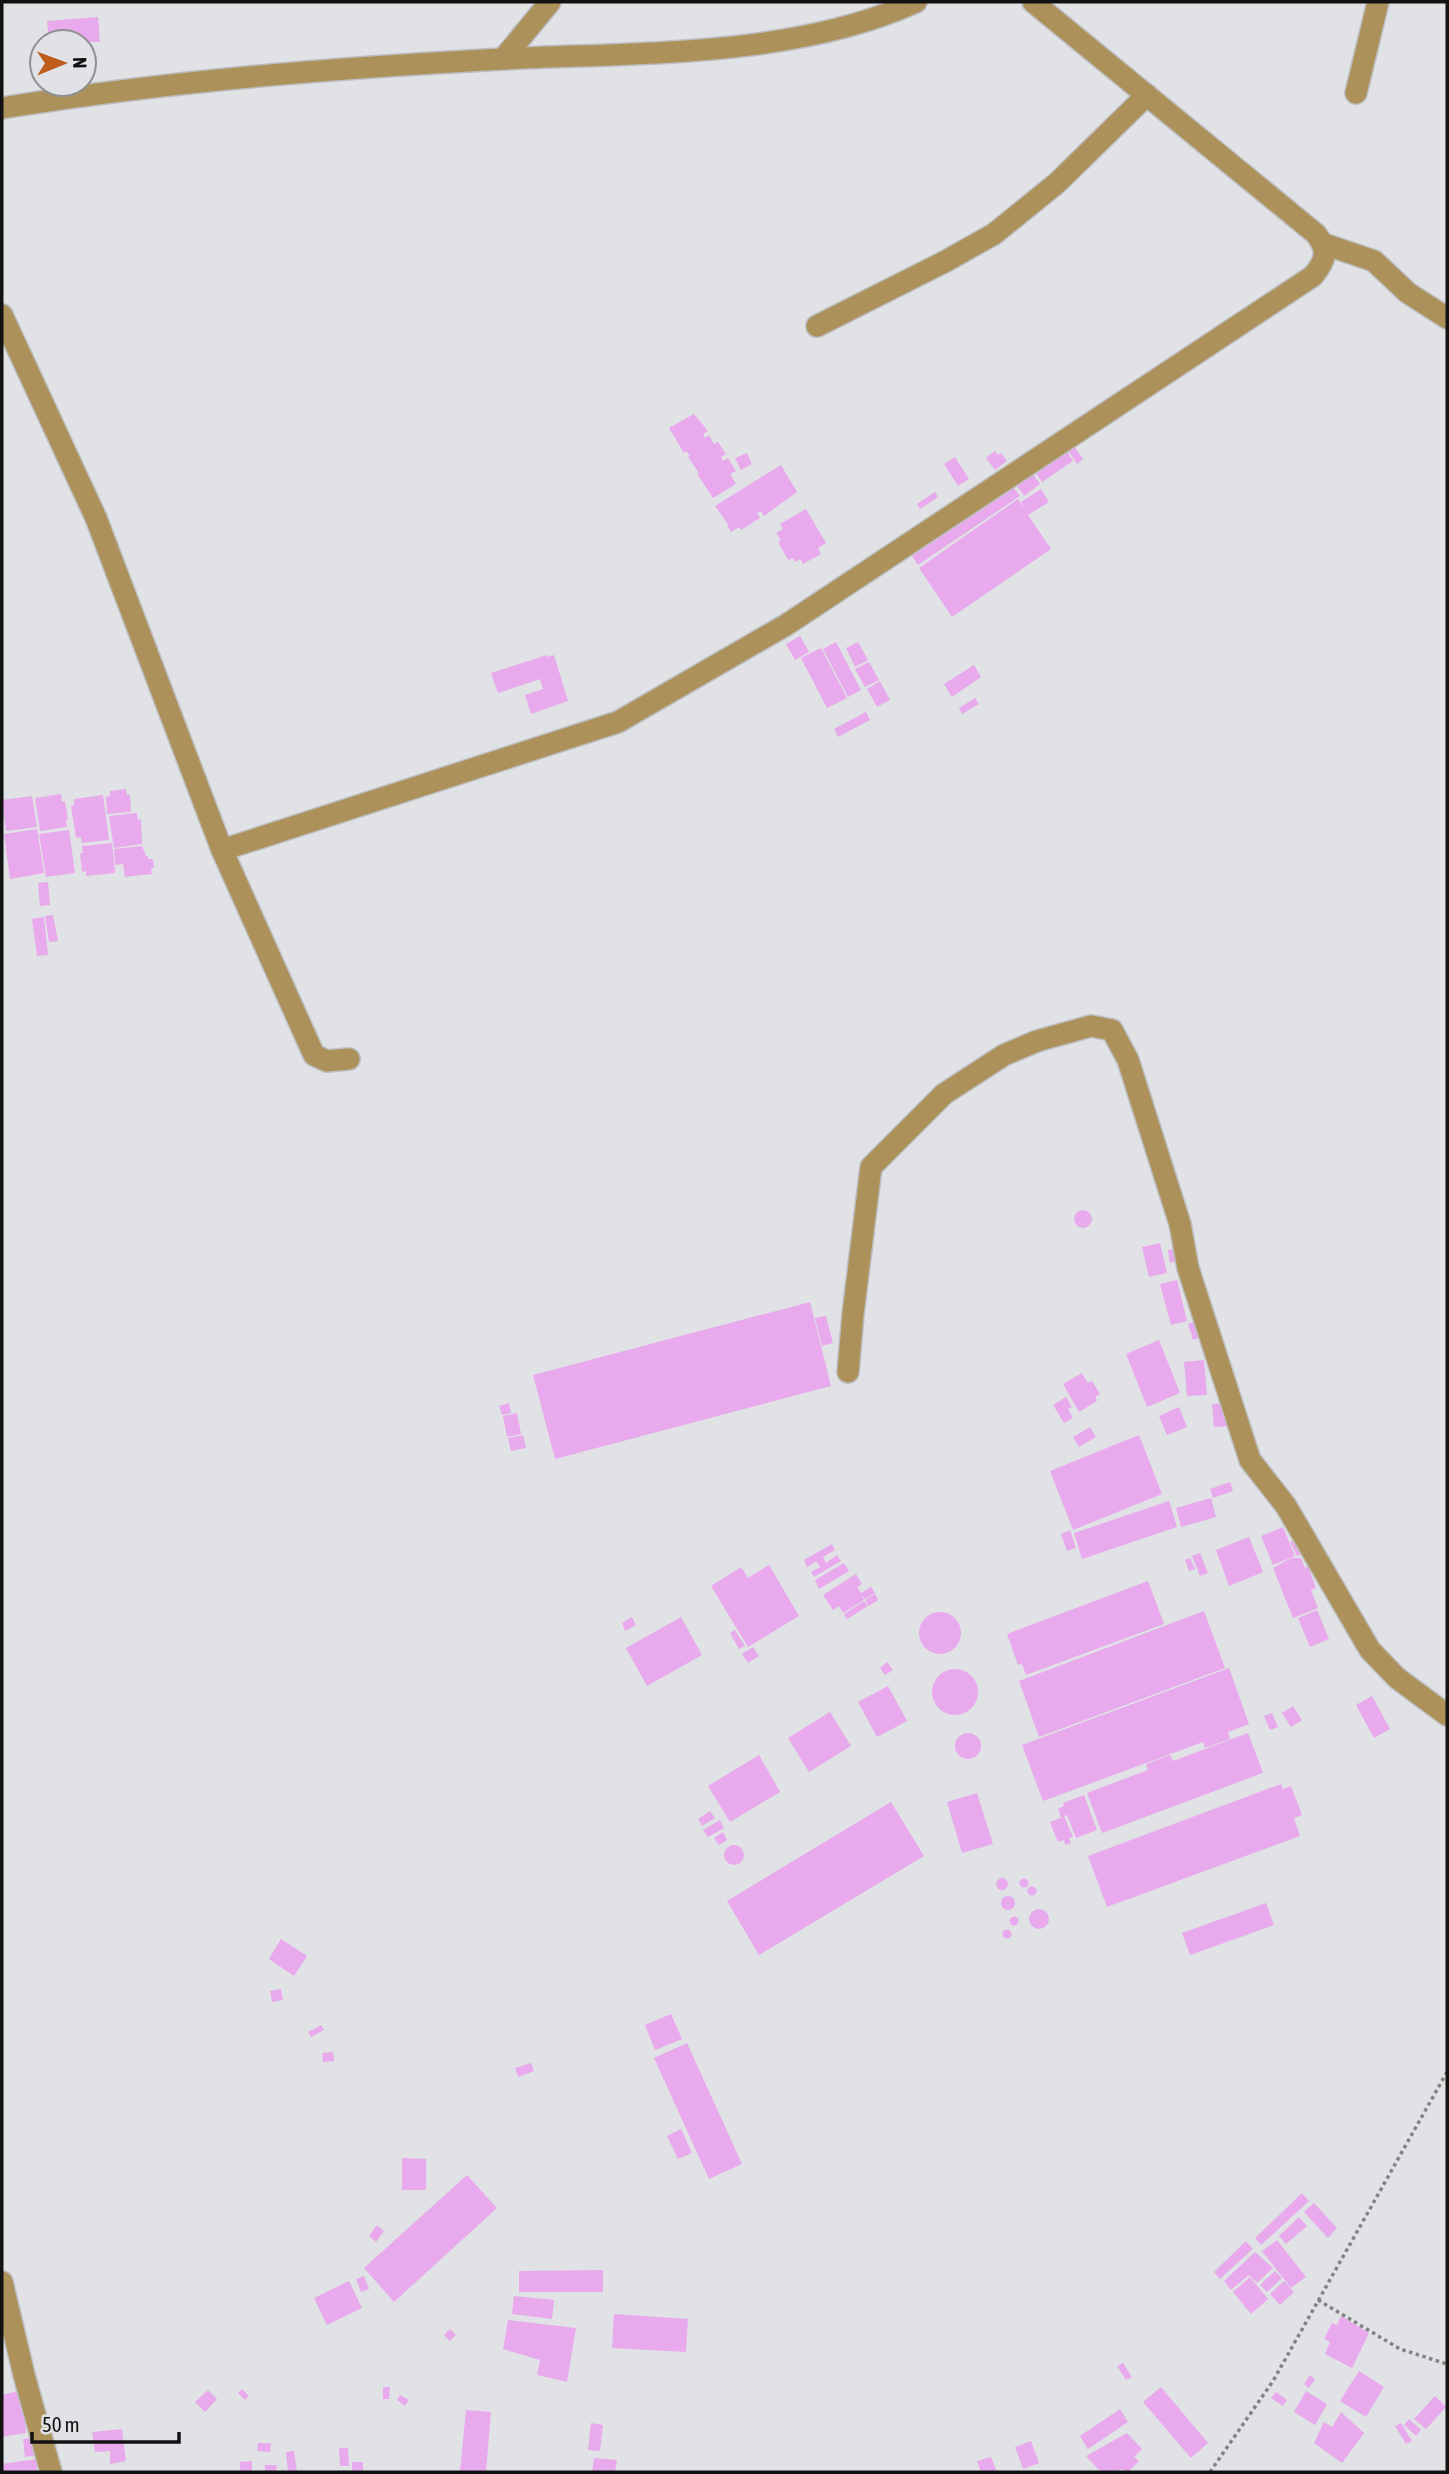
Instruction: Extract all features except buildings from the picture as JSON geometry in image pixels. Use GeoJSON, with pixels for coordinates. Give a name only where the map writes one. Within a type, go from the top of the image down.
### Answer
{"type":"FeatureCollection","features":[{"type":"Feature","properties":{"kind":"street"},"geometry":{"type":"LineString","coordinates":[[503,59],[550,2]]}},
{"type":"Feature","properties":{"kind":"street"},"geometry":{"type":"LineString","coordinates":[[2,108],[249,76],[503,59],[621,55],[753,44],[819,33],[916,2]]}},
{"type":"Feature","properties":{"kind":"street"},"geometry":{"type":"LineString","coordinates":[[1034,2],[1316,234],[1324,244],[1374,261],[1408,293],[1447,318]]}},
{"type":"Feature","properties":{"kind":"street"},"geometry":{"type":"LineString","coordinates":[[1356,93],[1378,2]]}},
{"type":"Feature","properties":{"kind":"street"},"geometry":{"type":"LineString","coordinates":[[817,326],[994,234],[1057,183],[1147,95]]}},
{"type":"Feature","properties":{"kind":"street"},"geometry":{"type":"LineString","coordinates":[[222,849],[618,722],[786,625],[1301,284],[1320,268],[1324,258],[1324,244]]}},
{"type":"Feature","properties":{"kind":"street"},"geometry":{"type":"LineString","coordinates":[[2,315],[96,517],[222,849],[314,1055],[327,1061],[349,1059]]}},
{"type":"Feature","properties":{"kind":"street"},"geometry":{"type":"LineString","coordinates":[[848,1373],[871,1167],[944,1094],[1004,1055],[1037,1041],[1091,1026],[1112,1030],[1128,1060],[1180,1224],[1188,1268],[1250,1460],[1286,1507],[1370,1650],[1397,1678],[1447,1715]]}},
{"type":"Feature","properties":{"kind":"street"},"geometry":{"type":"LineString","coordinates":[[2,2282],[51,2472]]}},
{"type":"Feature","properties":{"kind":"path"},"geometry":{"type":"LineString","coordinates":[[1210,2472],[1273,2381],[1447,2072]]}},
{"type":"Feature","properties":{"kind":"path"},"geometry":{"type":"LineString","coordinates":[[1318,2300],[1400,2349],[1447,2364]]}}]}
